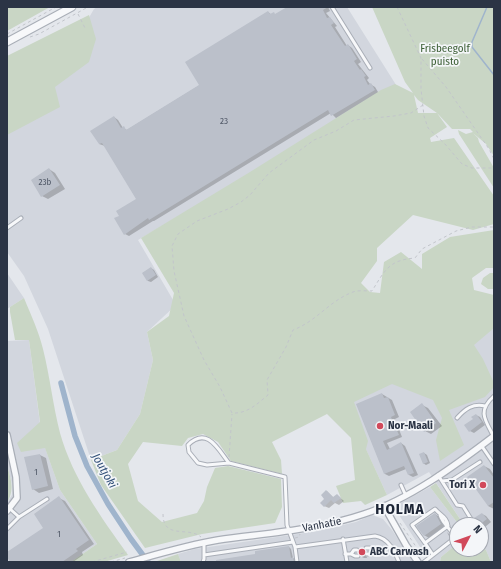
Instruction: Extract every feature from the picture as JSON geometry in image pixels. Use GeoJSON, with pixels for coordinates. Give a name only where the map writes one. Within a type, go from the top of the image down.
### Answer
{"type":"FeatureCollection","features":[{"type":"Feature","properties":{"kind":"street"},"geometry":{"type":"LineString","coordinates":[[7,42],[72,7]]}},
{"type":"Feature","properties":{"kind":"street"},"geometry":{"type":"LineString","coordinates":[[7,435],[16,478],[17,498],[8,510]]}},
{"type":"Feature","properties":{"kind":"street","name":"Vanhatie"},"geometry":{"type":"LineString","coordinates":[[129,562],[204,543],[340,522],[365,514],[406,496],[494,437]]}},
{"type":"Feature","properties":{"kind":"street"},"geometry":{"type":"LineString","coordinates":[[384,506],[406,545],[418,562]]}},
{"type":"Feature","properties":{"kind":"lane"},"geometry":{"type":"LineString","coordinates":[[332,7],[370,68]]}},
{"type":"Feature","properties":{"kind":"lane"},"geometry":{"type":"LineString","coordinates":[[7,228],[21,218]]}},
{"type":"Feature","properties":{"kind":"lane"},"geometry":{"type":"LineString","coordinates":[[494,396],[485,406],[484,416],[494,437]]}},
{"type":"Feature","properties":{"kind":"lane"},"geometry":{"type":"LineString","coordinates":[[457,418],[471,406],[478,404],[485,406]]}},
{"type":"Feature","properties":{"kind":"lane"},"geometry":{"type":"LineString","coordinates":[[229,463],[213,443],[205,437],[199,437],[188,445],[189,452],[198,463],[207,465],[229,463],[285,477],[287,525],[294,542],[297,562]]}},
{"type":"Feature","properties":{"kind":"lane"},"geometry":{"type":"LineString","coordinates":[[481,445],[494,464]]}},
{"type":"Feature","properties":{"kind":"lane"},"geometry":{"type":"LineString","coordinates":[[442,481],[452,480],[480,462]]}},
{"type":"Feature","properties":{"kind":"lane"},"geometry":{"type":"LineString","coordinates":[[438,475],[457,505],[463,506],[470,517]]}},
{"type":"Feature","properties":{"kind":"lane"},"geometry":{"type":"LineString","coordinates":[[401,485],[406,496]]}},
{"type":"Feature","properties":{"kind":"lane"},"geometry":{"type":"LineString","coordinates":[[7,529],[19,517],[48,499]]}},
{"type":"Feature","properties":{"kind":"lane"},"geometry":{"type":"LineString","coordinates":[[425,561],[456,537],[448,526],[447,520],[444,516],[440,515],[436,509],[412,525],[433,554]]}},
{"type":"Feature","properties":{"kind":"lane"},"geometry":{"type":"LineString","coordinates":[[8,510],[19,517]]}},
{"type":"Feature","properties":{"kind":"lane"},"geometry":{"type":"LineString","coordinates":[[425,543],[448,526]]}},
{"type":"Feature","properties":{"kind":"lane"},"geometry":{"type":"LineString","coordinates":[[295,547],[343,539],[375,536],[384,539],[392,547],[398,562]]}},
{"type":"Feature","properties":{"kind":"lane"},"geometry":{"type":"LineString","coordinates":[[343,539],[347,562]]}},
{"type":"Feature","properties":{"kind":"lane"},"geometry":{"type":"LineString","coordinates":[[204,555],[294,542]]}},
{"type":"Feature","properties":{"kind":"lane"},"geometry":{"type":"LineString","coordinates":[[203,562],[204,543]]}},
{"type":"Feature","properties":{"kind":"lane"},"geometry":{"type":"LineString","coordinates":[[366,548],[375,550],[392,547]]}},
{"type":"Feature","properties":{"kind":"lane"},"geometry":{"type":"LineString","coordinates":[[351,554],[354,550],[357,550]]}},
{"type":"Feature","properties":{"kind":"lane"},"geometry":{"type":"LineString","coordinates":[[367,554],[372,554],[375,550]]}},
{"type":"Feature","properties":{"kind":"lane"},"geometry":{"type":"LineString","coordinates":[[345,554],[358,556]]}},
{"type":"Feature","properties":{"kind":"path"},"geometry":{"type":"LineString","coordinates":[[7,34],[56,7]]}},
{"type":"Feature","properties":{"kind":"path"},"geometry":{"type":"LineString","coordinates":[[25,40],[88,7]]}},
{"type":"Feature","properties":{"kind":"path"},"geometry":{"type":"LineString","coordinates":[[397,7],[421,58],[446,87],[489,149],[494,159]]}},
{"type":"Feature","properties":{"kind":"path"},"geometry":{"type":"LineString","coordinates":[[77,13],[85,28]]}},
{"type":"Feature","properties":{"kind":"path"},"geometry":{"type":"LineString","coordinates":[[421,58],[420,83],[424,105],[424,116],[428,128],[445,144],[462,164],[472,168],[494,168]]}},
{"type":"Feature","properties":{"kind":"path"},"geometry":{"type":"LineString","coordinates":[[229,463],[232,413],[220,387],[204,360],[184,316],[174,271],[172,246],[178,234],[197,221],[228,209],[241,202],[250,195],[269,173],[314,140],[336,131],[354,120],[411,113],[424,105]]}},
{"type":"Feature","properties":{"kind":"path"},"geometry":{"type":"LineString","coordinates":[[232,413],[240,413],[253,407],[268,395],[267,380],[286,347],[293,330],[304,326],[312,321],[332,303],[354,292],[372,291],[389,265],[403,259],[415,258],[422,249],[456,231],[472,227],[494,227]]}},
{"type":"Feature","properties":{"kind":"path"},"geometry":{"type":"LineString","coordinates":[[163,514],[163,521],[167,528],[175,531],[197,533],[201,536],[204,543]]}},
{"type":"Feature","properties":{"kind":"path"},"geometry":{"type":"LineString","coordinates":[[400,522],[425,561]]}},
{"type":"Feature","properties":{"kind":"path"},"geometry":{"type":"LineString","coordinates":[[92,562],[127,552]]}},
{"type":"Feature","properties":{"kind":"shaded area"},"geometry":{"type":"Polygon","coordinates":[[[97,7],[347,7],[398,88],[138,240],[176,305],[147,332],[153,360],[140,414],[117,450],[91,460],[48,329],[24,276],[7,252],[7,133],[30,119],[94,9],[97,7]]]}},
{"type":"Feature","properties":{"kind":"shaded area"},"geometry":{"type":"Polygon","coordinates":[[[7,273],[24,298],[7,309],[7,273]]]}},
{"type":"Feature","properties":{"kind":"shaded area"},"geometry":{"type":"Polygon","coordinates":[[[494,322],[494,562],[491,562],[489,557],[489,517],[459,517],[429,472],[387,495],[342,397],[494,322]]]}},
{"type":"Feature","properties":{"kind":"shaded area"},"geometry":{"type":"Polygon","coordinates":[[[29,340],[42,439],[60,490],[97,544],[71,562],[7,562],[7,503],[12,495],[12,484],[7,465],[7,341],[29,340]]]}},
{"type":"Feature","properties":{"kind":"shaded area"},"geometry":{"type":"Polygon","coordinates":[[[430,487],[453,517],[449,517],[449,550],[441,557],[440,562],[430,562],[397,512],[397,505],[430,487]]]}},
{"type":"Feature","properties":{"kind":"shaded area"},"geometry":{"type":"Polygon","coordinates":[[[372,515],[383,519],[413,562],[181,562],[178,554],[195,549],[318,531],[356,522],[372,515]]]}},
{"type":"Feature","properties":{"kind":"green space"},"geometry":{"type":"Polygon","coordinates":[[[7,7],[50,7],[7,31],[7,7]]]}},
{"type":"Feature","properties":{"kind":"green space","name":"Frisbeegolf puisto"},"geometry":{"type":"Polygon","coordinates":[[[372,7],[494,7],[494,156],[486,144],[473,133],[478,138],[494,168],[494,188],[459,134],[458,130],[466,134],[473,132],[470,129],[452,129],[437,113],[447,127],[430,138],[431,142],[454,138],[494,196],[494,224],[473,230],[413,215],[377,248],[377,261],[361,283],[370,292],[380,293],[384,262],[401,252],[422,269],[422,254],[450,237],[494,230],[494,268],[486,268],[472,278],[474,290],[494,295],[494,328],[474,345],[483,359],[494,383],[494,387],[485,397],[449,410],[464,445],[440,461],[436,440],[442,418],[433,400],[392,384],[354,402],[368,441],[366,449],[387,495],[365,505],[361,501],[343,503],[336,486],[355,480],[351,438],[327,414],[272,442],[281,460],[282,474],[231,461],[218,442],[203,434],[188,438],[182,446],[143,442],[128,464],[138,501],[162,522],[197,513],[204,501],[207,487],[215,468],[228,466],[281,479],[282,507],[275,523],[202,534],[145,548],[101,485],[91,460],[117,450],[140,414],[153,360],[147,332],[169,316],[174,293],[141,238],[381,90],[395,84],[413,93],[405,82],[372,7]],[[414,95],[418,113],[437,113],[418,100],[414,95]]]}},
{"type":"Feature","properties":{"kind":"green space"},"geometry":{"type":"Polygon","coordinates":[[[89,15],[96,39],[89,62],[55,87],[60,107],[7,135],[7,56],[89,15]]]}},
{"type":"Feature","properties":{"kind":"green space"},"geometry":{"type":"Polygon","coordinates":[[[490,273],[494,273],[494,289],[488,289],[481,284],[483,278],[490,273]]]}},
{"type":"Feature","properties":{"kind":"green space"},"geometry":{"type":"Polygon","coordinates":[[[24,298],[41,343],[48,370],[60,433],[72,466],[89,497],[128,555],[104,562],[71,562],[97,544],[60,490],[45,448],[21,452],[17,443],[40,422],[29,340],[15,340],[10,312],[10,307],[24,298]]]}},
{"type":"Feature","properties":{"kind":"green space"},"geometry":{"type":"Polygon","coordinates":[[[7,465],[12,489],[7,503],[7,465]]]}},
{"type":"Feature","properties":{"kind":"green space"},"geometry":{"type":"Polygon","coordinates":[[[436,483],[459,517],[453,517],[430,487],[436,483]]]}},
{"type":"Feature","properties":{"kind":"green space"},"geometry":{"type":"Polygon","coordinates":[[[449,550],[449,557],[489,557],[491,562],[440,562],[441,557],[449,550]]]}},
{"type":"Feature","properties":{"kind":"green space"},"geometry":{"type":"Polygon","coordinates":[[[178,554],[181,562],[154,562],[178,554]]]}},
{"type":"Feature","properties":{"kind":"building"},"geometry":{"type":"Polygon","coordinates":[[[287,7],[328,7],[323,10],[327,18],[330,17],[334,23],[331,25],[345,46],[348,44],[357,59],[354,61],[366,76],[364,77],[368,85],[371,83],[375,90],[331,116],[328,110],[149,220],[148,218],[124,235],[114,218],[119,216],[116,211],[136,199],[102,143],[99,144],[90,131],[114,116],[121,128],[124,126],[126,130],[199,85],[185,62],[268,11],[270,14],[274,12],[275,14],[287,7]]]}},
{"type":"Feature","properties":{"kind":"building"},"geometry":{"type":"Polygon","coordinates":[[[49,168],[60,185],[41,197],[31,180],[49,168]]]}},
{"type":"Feature","properties":{"kind":"building"},"geometry":{"type":"Polygon","coordinates":[[[151,267],[156,275],[147,281],[142,273],[151,267]]]}},
{"type":"Feature","properties":{"kind":"building","name":"Nor-Maali"},"geometry":{"type":"Polygon","coordinates":[[[382,393],[384,398],[388,397],[395,415],[391,417],[399,435],[383,441],[387,450],[401,442],[414,473],[408,475],[404,466],[384,474],[356,404],[382,393]]]}},
{"type":"Feature","properties":{"kind":"building"},"geometry":{"type":"Polygon","coordinates":[[[422,403],[436,423],[424,432],[410,412],[422,403]]]}},
{"type":"Feature","properties":{"kind":"building"},"geometry":{"type":"Polygon","coordinates":[[[476,414],[482,422],[469,432],[464,425],[473,419],[471,417],[476,414]]]}},
{"type":"Feature","properties":{"kind":"building"},"geometry":{"type":"Polygon","coordinates":[[[424,452],[428,462],[423,464],[419,454],[424,452]]]}},
{"type":"Feature","properties":{"kind":"building"},"geometry":{"type":"Polygon","coordinates":[[[40,454],[48,486],[32,490],[24,457],[40,454]]]}},
{"type":"Feature","properties":{"kind":"building"},"geometry":{"type":"Polygon","coordinates":[[[484,465],[494,478],[494,502],[488,506],[467,477],[484,465]]]}},
{"type":"Feature","properties":{"kind":"building"},"geometry":{"type":"Polygon","coordinates":[[[326,490],[333,497],[337,494],[341,498],[334,503],[331,500],[324,507],[320,503],[324,499],[321,495],[326,490]]]}},
{"type":"Feature","properties":{"kind":"building"},"geometry":{"type":"Polygon","coordinates":[[[59,496],[89,540],[76,549],[78,551],[62,562],[10,562],[7,557],[7,552],[43,528],[34,514],[59,496]]]}},
{"type":"Feature","properties":{"kind":"building"},"geometry":{"type":"Polygon","coordinates":[[[435,513],[441,524],[424,536],[416,526],[435,513]]]}},
{"type":"Feature","properties":{"kind":"building"},"geometry":{"type":"Polygon","coordinates":[[[482,513],[485,517],[476,517],[482,513]]]}},
{"type":"Feature","properties":{"kind":"building"},"geometry":{"type":"Polygon","coordinates":[[[289,546],[291,558],[293,557],[294,562],[216,562],[216,560],[255,554],[255,551],[289,546]]]}},
{"type":"Feature","properties":{"kind":"waterway"},"geometry":{"type":"LineString","coordinates":[[487,7],[472,42],[472,47],[494,75]]}},
{"type":"Feature","properties":{"kind":"waterway","name":"Joutjoki"},"geometry":{"type":"LineString","coordinates":[[61,383],[75,436],[87,466],[108,504],[148,562]]}},
{"type":"Feature","properties":{"kind":"place","name":"Nor-Maali"},"geometry":{"type":"Point","coordinates":[380,426]}},
{"type":"Feature","properties":{"kind":"place","name":"Tori X"},"geometry":{"type":"Point","coordinates":[483,485]}},
{"type":"Feature","properties":{"kind":"place","name":"ABC Carwash"},"geometry":{"type":"Point","coordinates":[362,552]}},
{"type":"Feature","properties":{"kind":"district","name":"HOLMA"},"geometry":{"type":"Point","coordinates":[400,510]}}]}
